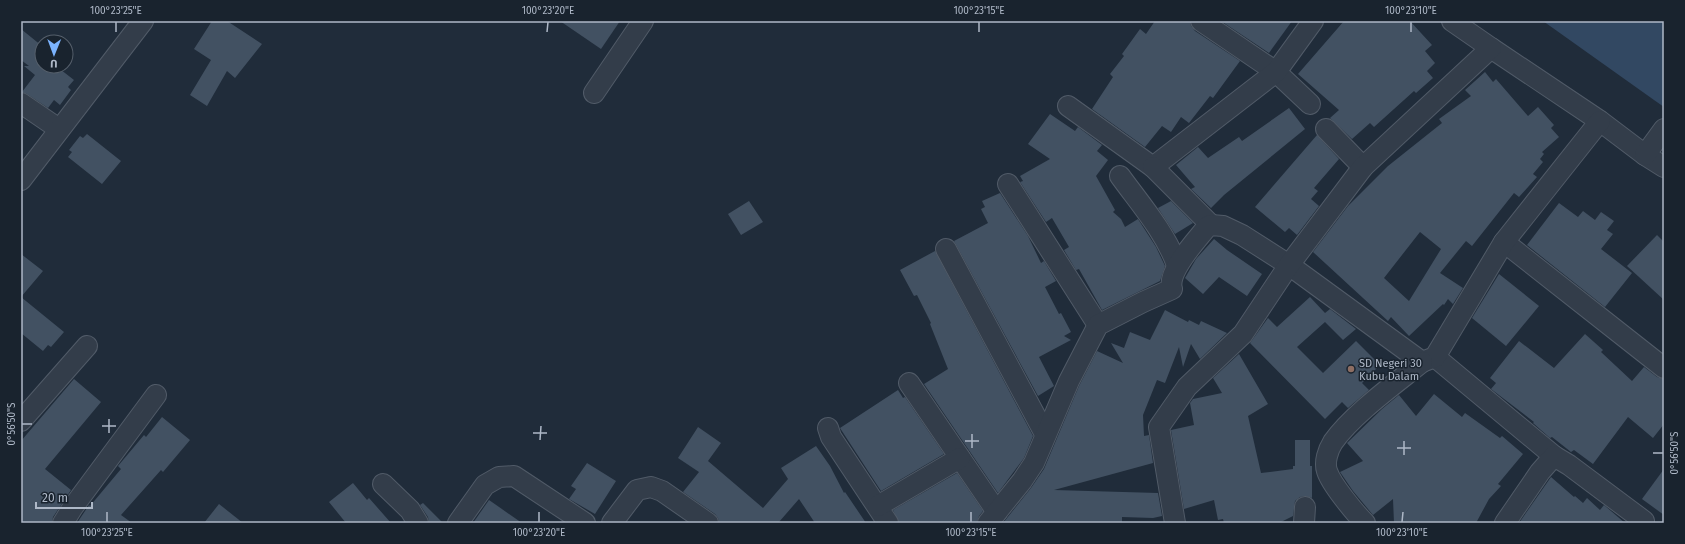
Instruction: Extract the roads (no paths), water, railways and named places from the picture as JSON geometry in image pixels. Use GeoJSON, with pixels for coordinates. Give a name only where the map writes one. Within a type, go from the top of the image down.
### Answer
{"type":"FeatureCollection","features":[{"type":"Feature","properties":{"kind":"street"},"geometry":{"type":"LineString","coordinates":[[21,180],[143,21]]}},
{"type":"Feature","properties":{"kind":"street"},"geometry":{"type":"LineString","coordinates":[[594,93],[643,21]]}},
{"type":"Feature","properties":{"kind":"street"},"geometry":{"type":"LineString","coordinates":[[1201,21],[1276,72],[1310,104]]}},
{"type":"Feature","properties":{"kind":"street"},"geometry":{"type":"LineString","coordinates":[[1153,167],[1276,72],[1313,21]]}},
{"type":"Feature","properties":{"kind":"street"},"geometry":{"type":"LineString","coordinates":[[1452,21],[1600,121],[1664,168]]}},
{"type":"Feature","properties":{"kind":"street"},"geometry":{"type":"LineString","coordinates":[[1175,523],[1159,427],[1188,386],[1243,334],[1289,265],[1363,167],[1491,48]]}},
{"type":"Feature","properties":{"kind":"street"},"geometry":{"type":"LineString","coordinates":[[21,103],[59,129]]}},
{"type":"Feature","properties":{"kind":"street"},"geometry":{"type":"LineString","coordinates":[[1068,106],[1153,167],[1211,225]]}},
{"type":"Feature","properties":{"kind":"street"},"geometry":{"type":"LineString","coordinates":[[1365,523],[1331,480],[1326,470],[1326,458],[1333,442],[1357,416],[1429,359],[1504,242],[1600,121]]}},
{"type":"Feature","properties":{"kind":"street"},"geometry":{"type":"LineString","coordinates":[[1326,129],[1363,167]]}},
{"type":"Feature","properties":{"kind":"street"},"geometry":{"type":"LineString","coordinates":[[1646,154],[1664,129]]}},
{"type":"Feature","properties":{"kind":"street"},"geometry":{"type":"LineString","coordinates":[[1120,176],[1156,224],[1178,265]]}},
{"type":"Feature","properties":{"kind":"street"},"geometry":{"type":"LineString","coordinates":[[1008,184],[1098,325]]}},
{"type":"Feature","properties":{"kind":"street"},"geometry":{"type":"LineString","coordinates":[[909,383],[960,458],[992,518],[1022,481],[1034,463],[1069,381],[1098,325],[1172,289],[1171,283],[1178,265],[1207,227],[1211,225],[1223,226],[1242,235],[1289,265],[1429,359],[1554,456],[1569,465],[1644,521]]}},
{"type":"Feature","properties":{"kind":"street"},"geometry":{"type":"LineString","coordinates":[[1504,242],[1664,368]]}},
{"type":"Feature","properties":{"kind":"street"},"geometry":{"type":"LineString","coordinates":[[946,249],[1046,434]]}},
{"type":"Feature","properties":{"kind":"street"},"geometry":{"type":"LineString","coordinates":[[21,421],[87,346]]}},
{"type":"Feature","properties":{"kind":"street"},"geometry":{"type":"LineString","coordinates":[[64,523],[73,507],[156,395]]}},
{"type":"Feature","properties":{"kind":"street"},"geometry":{"type":"LineString","coordinates":[[828,428],[834,441],[888,523]]}},
{"type":"Feature","properties":{"kind":"street"},"geometry":{"type":"LineString","coordinates":[[1505,523],[1540,472],[1554,456]]}},
{"type":"Feature","properties":{"kind":"street"},"geometry":{"type":"LineString","coordinates":[[878,506],[960,458]]}},
{"type":"Feature","properties":{"kind":"street"},"geometry":{"type":"LineString","coordinates":[[458,523],[485,484],[499,477],[514,476],[585,523]]}},
{"type":"Feature","properties":{"kind":"street"},"geometry":{"type":"LineString","coordinates":[[383,484],[410,510],[418,523]]}},
{"type":"Feature","properties":{"kind":"street"},"geometry":{"type":"LineString","coordinates":[[612,523],[637,490],[651,487],[662,491],[708,523]]}},
{"type":"Feature","properties":{"kind":"water"},"geometry":{"type":"Polygon","coordinates":[[[1543,21],[1664,21],[1664,107],[1654,100],[1543,21]]]}},
{"type":"Feature","properties":{"kind":"place","name":"SD Negeri 30 Kubu Dalam"},"geometry":{"type":"Point","coordinates":[1351,369]}}]}
